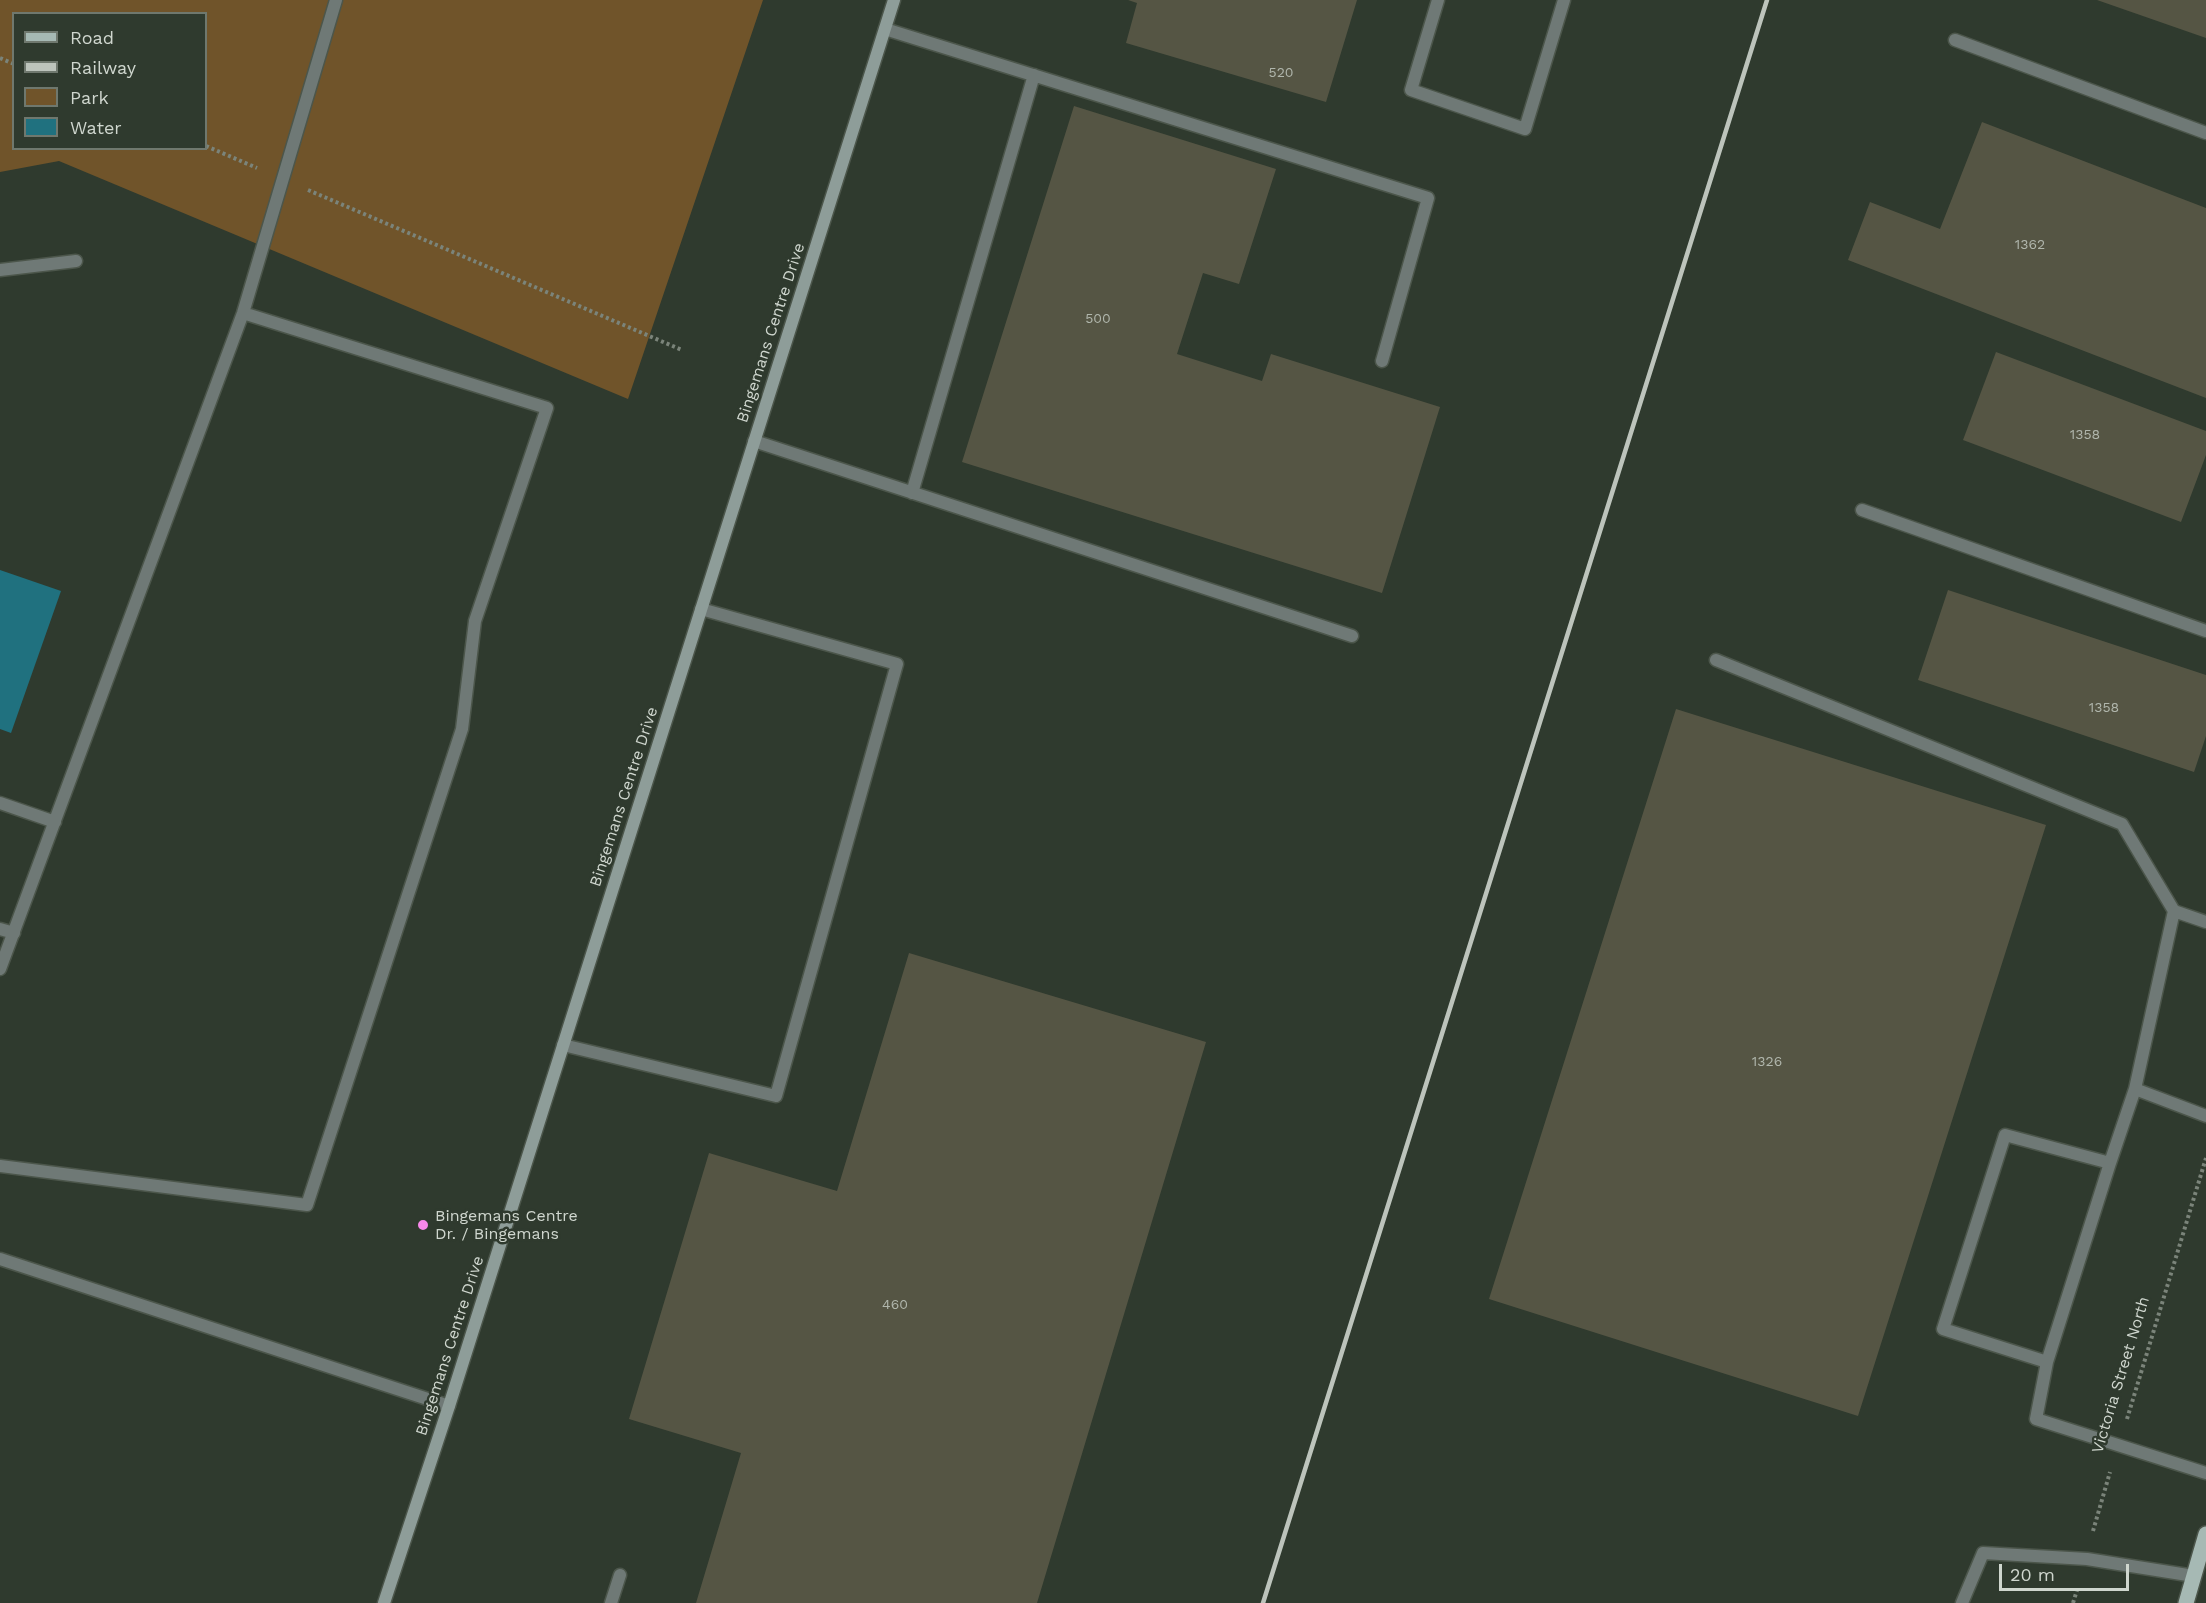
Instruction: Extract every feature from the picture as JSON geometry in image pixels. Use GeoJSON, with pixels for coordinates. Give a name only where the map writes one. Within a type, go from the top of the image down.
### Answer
{"type":"FeatureCollection","features":[{"type":"Feature","properties":{"kind":"main road","name":"Bingemans Centre Drive"},"geometry":{"type":"LineString","coordinates":[[384,1603],[449,1406],[894,0]]}},
{"type":"Feature","properties":{"kind":"main road"},"geometry":{"type":"LineString","coordinates":[[2186,1603],[2206,1534]]}},
{"type":"Feature","properties":{"kind":"lane"},"geometry":{"type":"LineString","coordinates":[[0,969],[243,313],[336,0]]}},
{"type":"Feature","properties":{"kind":"lane"},"geometry":{"type":"LineString","coordinates":[[1438,0],[1411,90],[1525,129],[1563,0]]}},
{"type":"Feature","properties":{"kind":"lane"},"geometry":{"type":"LineString","coordinates":[[885,29],[1428,198],[1382,361]]}},
{"type":"Feature","properties":{"kind":"lane"},"geometry":{"type":"LineString","coordinates":[[1955,40],[2206,133]]}},
{"type":"Feature","properties":{"kind":"lane"},"geometry":{"type":"LineString","coordinates":[[912,493],[1034,75]]}},
{"type":"Feature","properties":{"kind":"lane"},"geometry":{"type":"LineString","coordinates":[[0,270],[76,261]]}},
{"type":"Feature","properties":{"kind":"lane"},"geometry":{"type":"LineString","coordinates":[[0,1166],[307,1205],[462,729],[476,621],[547,408],[243,313]]}},
{"type":"Feature","properties":{"kind":"lane"},"geometry":{"type":"LineString","coordinates":[[754,441],[1352,636]]}},
{"type":"Feature","properties":{"kind":"lane"},"geometry":{"type":"LineString","coordinates":[[1862,510],[2206,631]]}},
{"type":"Feature","properties":{"kind":"lane"},"geometry":{"type":"LineString","coordinates":[[563,1045],[776,1096],[897,664],[701,609]]}},
{"type":"Feature","properties":{"kind":"lane"},"geometry":{"type":"LineString","coordinates":[[1716,660],[2122,824],[2174,911],[2206,922]]}},
{"type":"Feature","properties":{"kind":"lane"},"geometry":{"type":"LineString","coordinates":[[0,803],[55,822]]}},
{"type":"Feature","properties":{"kind":"lane"},"geometry":{"type":"LineString","coordinates":[[2174,911],[2135,1089],[2047,1362],[2036,1419],[2118,1447],[2206,1473]]}},
{"type":"Feature","properties":{"kind":"lane"},"geometry":{"type":"LineString","coordinates":[[0,928],[14,933]]}},
{"type":"Feature","properties":{"kind":"lane"},"geometry":{"type":"LineString","coordinates":[[2135,1089],[2206,1116]]}},
{"type":"Feature","properties":{"kind":"lane"},"geometry":{"type":"LineString","coordinates":[[2047,1362],[1943,1329],[2005,1135],[2110,1163]]}},
{"type":"Feature","properties":{"kind":"lane"},"geometry":{"type":"LineString","coordinates":[[0,1259],[449,1406]]}},
{"type":"Feature","properties":{"kind":"lane"},"geometry":{"type":"LineString","coordinates":[[1962,1603],[1983,1553],[2088,1559],[2193,1576]]}},
{"type":"Feature","properties":{"kind":"lane"},"geometry":{"type":"LineString","coordinates":[[611,1603],[620,1575]]}},
{"type":"Feature","properties":{"kind":"path"},"geometry":{"type":"LineString","coordinates":[[207,146],[682,350]]}},
{"type":"Feature","properties":{"kind":"path","name":"Victoria Street North"},"geometry":{"type":"LineString","coordinates":[[2073,1603],[2206,1158]]}},
{"type":"Feature","properties":{"kind":"green space"},"geometry":{"type":"Polygon","coordinates":[[[0,0],[763,0],[628,399],[59,161],[0,172],[0,0]]]}},
{"type":"Feature","properties":{"kind":"water"},"geometry":{"type":"Polygon","coordinates":[[[0,570],[61,591],[11,733],[0,729],[0,570]]]}},
{"type":"Feature","properties":{"kind":"building"},"geometry":{"type":"Polygon","coordinates":[[[1128,0],[1357,0],[1326,102],[1126,43],[1137,3],[1128,0]]]}},
{"type":"Feature","properties":{"kind":"building"},"geometry":{"type":"Polygon","coordinates":[[[2097,0],[2206,0],[2206,38],[2097,0]]]}},
{"type":"Feature","properties":{"kind":"building"},"geometry":{"type":"Polygon","coordinates":[[[1074,106],[1276,169],[1239,284],[1203,273],[1177,354],[1262,381],[1271,354],[1440,407],[1382,593],[962,462],[1074,106]]]}},
{"type":"Feature","properties":{"kind":"building"},"geometry":{"type":"Polygon","coordinates":[[[1982,122],[2206,208],[2206,398],[1848,260],[1870,202],[1940,229],[1982,122]]]}},
{"type":"Feature","properties":{"kind":"building"},"geometry":{"type":"Polygon","coordinates":[[[1996,352],[2206,431],[2206,455],[2181,522],[1963,440],[1996,352]]]}},
{"type":"Feature","properties":{"kind":"building"},"geometry":{"type":"Polygon","coordinates":[[[1948,590],[2206,675],[2206,736],[2194,772],[1918,680],[1948,590]]]}},
{"type":"Feature","properties":{"kind":"building"},"geometry":{"type":"Polygon","coordinates":[[[1676,709],[2046,825],[1858,1416],[1489,1299],[1676,709]]]}},
{"type":"Feature","properties":{"kind":"building"},"geometry":{"type":"Polygon","coordinates":[[[909,953],[1206,1042],[1037,1603],[696,1603],[741,1453],[629,1419],[709,1153],[837,1191],[909,953]]]}},
{"type":"Feature","properties":{"kind":"railway"},"geometry":{"type":"LineString","coordinates":[[1263,1603],[1767,0]]}},
{"type":"Feature","properties":{"kind":"place","name":"Bingemans Centre Dr. / Bingemans"},"geometry":{"type":"Point","coordinates":[423,1225]}}]}
